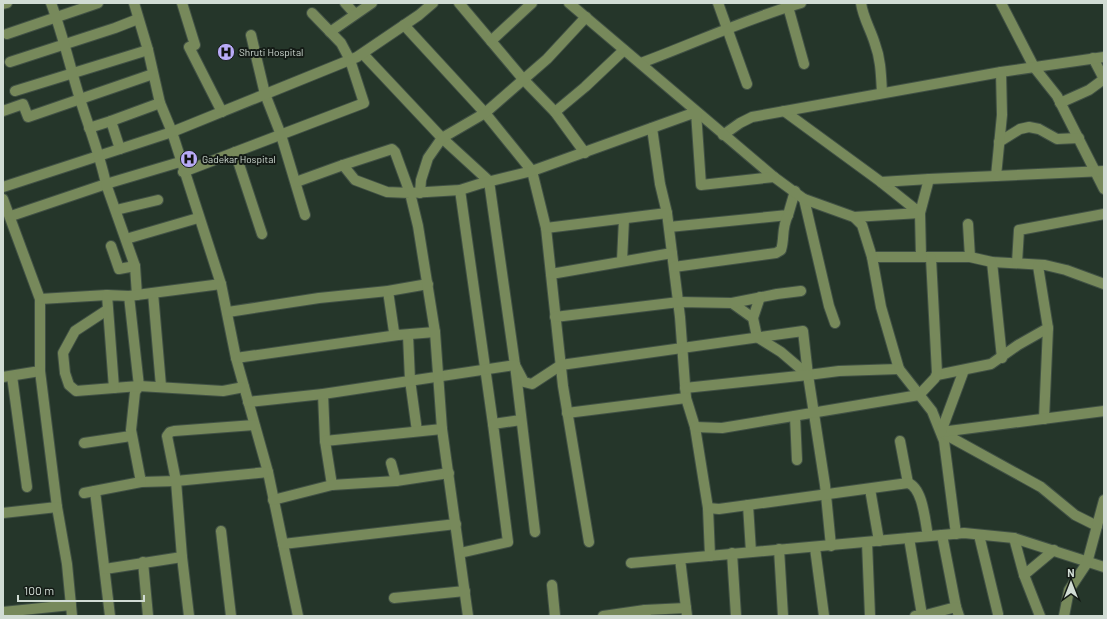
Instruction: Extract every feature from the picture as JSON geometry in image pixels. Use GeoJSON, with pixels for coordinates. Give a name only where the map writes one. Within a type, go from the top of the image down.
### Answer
{"type":"FeatureCollection","features":[{"type":"Feature","properties":{"kind":"street"},"geometry":{"type":"LineString","coordinates":[[3,4],[7,3]]}},
{"type":"Feature","properties":{"kind":"street"},"geometry":{"type":"LineString","coordinates":[[51,3],[65,44],[80,100],[100,156],[106,184],[135,266],[133,296],[139,386],[135,392],[131,436],[141,482]]}},
{"type":"Feature","properties":{"kind":"street"},"geometry":{"type":"LineString","coordinates":[[7,34],[98,3]]}},
{"type":"Feature","properties":{"kind":"street"},"geometry":{"type":"LineString","coordinates":[[134,3],[148,50],[160,103],[172,132],[198,218],[221,284],[228,312],[236,358],[268,472],[298,616]]}},
{"type":"Feature","properties":{"kind":"street"},"geometry":{"type":"LineString","coordinates":[[182,3],[195,45],[189,47],[222,112]]}},
{"type":"Feature","properties":{"kind":"street"},"geometry":{"type":"LineString","coordinates":[[345,3],[355,14]]}},
{"type":"Feature","properties":{"kind":"street"},"geometry":{"type":"LineString","coordinates":[[330,32],[372,3]]}},
{"type":"Feature","properties":{"kind":"street"},"geometry":{"type":"LineString","coordinates":[[3,187],[172,132],[350,60],[363,54],[433,3]]}},
{"type":"Feature","properties":{"kind":"street"},"geometry":{"type":"LineString","coordinates":[[459,3],[523,79],[555,112],[585,153]]}},
{"type":"Feature","properties":{"kind":"street"},"geometry":{"type":"LineString","coordinates":[[491,41],[532,3]]}},
{"type":"Feature","properties":{"kind":"street"},"geometry":{"type":"LineString","coordinates":[[718,3],[747,84]]}},
{"type":"Feature","properties":{"kind":"street"},"geometry":{"type":"LineString","coordinates":[[641,63],[688,46],[788,5],[800,3]]}},
{"type":"Feature","properties":{"kind":"street"},"geometry":{"type":"LineString","coordinates":[[861,3],[881,68],[882,93]]}},
{"type":"Feature","properties":{"kind":"street"},"geometry":{"type":"LineString","coordinates":[[1001,3],[1034,67],[1057,96],[1078,138],[1099,171],[1104,189]]}},
{"type":"Feature","properties":{"kind":"street"},"geometry":{"type":"LineString","coordinates":[[572,4],[723,135],[774,177],[804,199],[854,217],[920,213]]}},
{"type":"Feature","properties":{"kind":"street"},"geometry":{"type":"LineString","coordinates":[[788,5],[804,64]]}},
{"type":"Feature","properties":{"kind":"street"},"geometry":{"type":"LineString","coordinates":[[11,216],[106,184],[182,167],[235,152],[364,103],[350,60],[341,43],[312,13]]}},
{"type":"Feature","properties":{"kind":"street"},"geometry":{"type":"LineString","coordinates":[[415,193],[428,158],[442,138],[485,113],[547,59],[586,17]]}},
{"type":"Feature","properties":{"kind":"street"},"geometry":{"type":"LineString","coordinates":[[10,62],[115,28],[138,19]]}},
{"type":"Feature","properties":{"kind":"street"},"geometry":{"type":"LineString","coordinates":[[404,25],[485,113],[532,171],[546,228],[567,413],[589,542]]}},
{"type":"Feature","properties":{"kind":"street"},"geometry":{"type":"LineString","coordinates":[[251,35],[264,94],[281,135],[305,215]]}},
{"type":"Feature","properties":{"kind":"street"},"geometry":{"type":"LineString","coordinates":[[15,92],[148,50]]}},
{"type":"Feature","properties":{"kind":"street"},"geometry":{"type":"LineString","coordinates":[[555,112],[585,87],[624,50]]}},
{"type":"Feature","properties":{"kind":"street"},"geometry":{"type":"LineString","coordinates":[[363,54],[442,138],[489,182],[515,365],[535,532]]}},
{"type":"Feature","properties":{"kind":"street"},"geometry":{"type":"LineString","coordinates":[[723,135],[752,116],[1001,72],[1104,57]]}},
{"type":"Feature","properties":{"kind":"street"},"geometry":{"type":"LineString","coordinates":[[1060,103],[1088,90],[1104,79],[1093,58]]}},
{"type":"Feature","properties":{"kind":"street"},"geometry":{"type":"LineString","coordinates":[[996,176],[1002,115],[1001,72]]}},
{"type":"Feature","properties":{"kind":"street"},"geometry":{"type":"LineString","coordinates":[[3,111],[24,104],[28,118],[153,74]]}},
{"type":"Feature","properties":{"kind":"street"},"geometry":{"type":"LineString","coordinates":[[89,128],[160,103]]}},
{"type":"Feature","properties":{"kind":"street"},"geometry":{"type":"LineString","coordinates":[[784,111],[881,182],[920,213]]}},
{"type":"Feature","properties":{"kind":"street"},"geometry":{"type":"LineString","coordinates":[[344,165],[355,180],[387,192],[415,193],[460,190],[532,171],[696,112]]}},
{"type":"Feature","properties":{"kind":"street"},"geometry":{"type":"LineString","coordinates":[[696,112],[701,184],[774,177]]}},
{"type":"Feature","properties":{"kind":"street"},"geometry":{"type":"LineString","coordinates":[[111,121],[120,149]]}},
{"type":"Feature","properties":{"kind":"street"},"geometry":{"type":"LineString","coordinates":[[999,142],[1020,129],[1029,127],[1039,129],[1056,139],[1078,138]]}},
{"type":"Feature","properties":{"kind":"street"},"geometry":{"type":"LineString","coordinates":[[652,128],[660,184],[669,226],[678,302],[685,393],[695,428],[708,508],[710,556]]}},
{"type":"Feature","properties":{"kind":"street"},"geometry":{"type":"LineString","coordinates":[[296,182],[392,149],[395,152],[415,193],[418,226],[435,332],[442,429],[468,616]]}},
{"type":"Feature","properties":{"kind":"street"},"geometry":{"type":"LineString","coordinates":[[235,152],[262,234]]}},
{"type":"Feature","properties":{"kind":"street"},"geometry":{"type":"LineString","coordinates":[[881,182],[929,178],[1099,171]]}},
{"type":"Feature","properties":{"kind":"street"},"geometry":{"type":"LineString","coordinates":[[929,178],[920,213],[926,257],[936,375]]}},
{"type":"Feature","properties":{"kind":"street"},"geometry":{"type":"LineString","coordinates":[[460,190],[494,424],[508,542],[460,553]]}},
{"type":"Feature","properties":{"kind":"street"},"geometry":{"type":"LineString","coordinates":[[674,267],[776,253],[781,250],[783,244],[783,225],[788,215],[795,191]]}},
{"type":"Feature","properties":{"kind":"street"},"geometry":{"type":"LineString","coordinates":[[3,199],[11,216],[40,299],[40,371],[57,507],[67,564],[72,616]]}},
{"type":"Feature","properties":{"kind":"street"},"geometry":{"type":"LineString","coordinates":[[804,199],[829,306],[835,323]]}},
{"type":"Feature","properties":{"kind":"street"},"geometry":{"type":"LineString","coordinates":[[116,210],[158,200]]}},
{"type":"Feature","properties":{"kind":"street"},"geometry":{"type":"LineString","coordinates":[[546,228],[667,213]]}},
{"type":"Feature","properties":{"kind":"street"},"geometry":{"type":"LineString","coordinates":[[1017,263],[1019,230],[1104,214]]}},
{"type":"Feature","properties":{"kind":"street"},"geometry":{"type":"LineString","coordinates":[[669,226],[788,215]]}},
{"type":"Feature","properties":{"kind":"street"},"geometry":{"type":"LineString","coordinates":[[854,217],[862,225],[872,257],[881,307],[899,369],[932,411],[944,441],[956,534]]}},
{"type":"Feature","properties":{"kind":"street"},"geometry":{"type":"LineString","coordinates":[[126,239],[198,218]]}},
{"type":"Feature","properties":{"kind":"street"},"geometry":{"type":"LineString","coordinates":[[622,261],[624,219]]}},
{"type":"Feature","properties":{"kind":"street"},"geometry":{"type":"LineString","coordinates":[[968,224],[970,257]]}},
{"type":"Feature","properties":{"kind":"street"},"geometry":{"type":"LineString","coordinates":[[111,246],[119,269],[135,266]]}},
{"type":"Feature","properties":{"kind":"street"},"geometry":{"type":"LineString","coordinates":[[551,274],[672,253]]}},
{"type":"Feature","properties":{"kind":"street"},"geometry":{"type":"LineString","coordinates":[[872,257],[970,257],[992,262],[1017,263],[1066,270],[1104,284]]}},
{"type":"Feature","properties":{"kind":"street"},"geometry":{"type":"LineString","coordinates":[[992,262],[1002,358]]}},
{"type":"Feature","properties":{"kind":"street"},"geometry":{"type":"LineString","coordinates":[[1038,266],[1048,328],[1044,419]]}},
{"type":"Feature","properties":{"kind":"street"},"geometry":{"type":"LineString","coordinates":[[40,299],[106,295],[133,296],[221,284]]}},
{"type":"Feature","properties":{"kind":"street"},"geometry":{"type":"LineString","coordinates":[[228,312],[319,298],[388,291],[428,284]]}},
{"type":"Feature","properties":{"kind":"street"},"geometry":{"type":"LineString","coordinates":[[388,291],[394,332],[403,335]]}},
{"type":"Feature","properties":{"kind":"street"},"geometry":{"type":"LineString","coordinates":[[555,317],[678,302],[732,303],[801,291]]}},
{"type":"Feature","properties":{"kind":"street"},"geometry":{"type":"LineString","coordinates":[[153,293],[161,386]]}},
{"type":"Feature","properties":{"kind":"street"},"geometry":{"type":"LineString","coordinates":[[106,295],[106,310],[114,388]]}},
{"type":"Feature","properties":{"kind":"street"},"geometry":{"type":"LineString","coordinates":[[760,297],[753,318],[757,337],[781,352],[808,375]]}},
{"type":"Feature","properties":{"kind":"street"},"geometry":{"type":"LineString","coordinates":[[732,303],[753,318]]}},
{"type":"Feature","properties":{"kind":"street"},"geometry":{"type":"LineString","coordinates":[[106,310],[75,330],[64,353],[65,373],[69,385],[76,391],[139,386],[161,386],[197,391],[224,391],[244,387]]}},
{"type":"Feature","properties":{"kind":"street"},"geometry":{"type":"LineString","coordinates":[[695,428],[722,428],[919,395],[936,375],[991,364],[1002,358],[1018,345],[1048,328]]}},
{"type":"Feature","properties":{"kind":"street"},"geometry":{"type":"LineString","coordinates":[[515,365],[524,382],[532,384],[561,365],[803,330],[808,375],[826,495],[831,546]]}},
{"type":"Feature","properties":{"kind":"street"},"geometry":{"type":"LineString","coordinates":[[236,358],[435,332]]}},
{"type":"Feature","properties":{"kind":"street"},"geometry":{"type":"LineString","coordinates":[[403,335],[416,432]]}},
{"type":"Feature","properties":{"kind":"street"},"geometry":{"type":"LineString","coordinates":[[248,402],[323,394],[515,365]]}},
{"type":"Feature","properties":{"kind":"street"},"geometry":{"type":"LineString","coordinates":[[567,413],[685,393],[808,375],[839,371],[899,369]]}},
{"type":"Feature","properties":{"kind":"street"},"geometry":{"type":"LineString","coordinates":[[941,432],[964,370]]}},
{"type":"Feature","properties":{"kind":"street"},"geometry":{"type":"LineString","coordinates":[[27,487],[8,376],[40,371]]}},
{"type":"Feature","properties":{"kind":"street"},"geometry":{"type":"LineString","coordinates":[[323,394],[325,441],[332,485]]}},
{"type":"Feature","properties":{"kind":"street"},"geometry":{"type":"LineString","coordinates":[[941,432],[1104,411]]}},
{"type":"Feature","properties":{"kind":"street"},"geometry":{"type":"LineString","coordinates":[[795,416],[797,460]]}},
{"type":"Feature","properties":{"kind":"street"},"geometry":{"type":"LineString","coordinates":[[494,424],[521,420]]}},
{"type":"Feature","properties":{"kind":"street"},"geometry":{"type":"LineString","coordinates":[[189,616],[182,557],[176,481],[167,436],[170,432],[254,425]]}},
{"type":"Feature","properties":{"kind":"street"},"geometry":{"type":"LineString","coordinates":[[325,441],[442,429]]}},
{"type":"Feature","properties":{"kind":"street"},"geometry":{"type":"LineString","coordinates":[[941,432],[1041,487],[1076,515],[1097,526]]}},
{"type":"Feature","properties":{"kind":"street"},"geometry":{"type":"LineString","coordinates":[[84,443],[131,436]]}},
{"type":"Feature","properties":{"kind":"street"},"geometry":{"type":"LineString","coordinates":[[900,441],[908,483]]}},
{"type":"Feature","properties":{"kind":"street"},"geometry":{"type":"LineString","coordinates":[[391,463],[396,481]]}},
{"type":"Feature","properties":{"kind":"street"},"geometry":{"type":"LineString","coordinates":[[84,493],[141,482],[176,481],[268,472]]}},
{"type":"Feature","properties":{"kind":"street"},"geometry":{"type":"LineString","coordinates":[[273,500],[332,485],[396,481],[449,473]]}},
{"type":"Feature","properties":{"kind":"street"},"geometry":{"type":"LineString","coordinates":[[708,508],[719,509],[748,506],[908,483],[916,488],[923,509],[928,536]]}},
{"type":"Feature","properties":{"kind":"street"},"geometry":{"type":"LineString","coordinates":[[870,489],[879,541]]}},
{"type":"Feature","properties":{"kind":"street"},"geometry":{"type":"LineString","coordinates":[[95,491],[110,616]]}},
{"type":"Feature","properties":{"kind":"street"},"geometry":{"type":"LineString","coordinates":[[1066,614],[1068,590],[1087,563],[1104,500]]}},
{"type":"Feature","properties":{"kind":"street"},"geometry":{"type":"LineString","coordinates":[[748,506],[751,552]]}},
{"type":"Feature","properties":{"kind":"street"},"geometry":{"type":"LineString","coordinates":[[3,513],[57,507]]}},
{"type":"Feature","properties":{"kind":"street"},"geometry":{"type":"LineString","coordinates":[[283,544],[456,524]]}},
{"type":"Feature","properties":{"kind":"street"},"geometry":{"type":"LineString","coordinates":[[221,531],[231,616]]}},
{"type":"Feature","properties":{"kind":"street"},"geometry":{"type":"LineString","coordinates":[[631,563],[779,549],[816,548],[956,534],[1014,538],[1054,550],[1087,563],[1104,567]]}},
{"type":"Feature","properties":{"kind":"street"},"geometry":{"type":"LineString","coordinates":[[909,538],[920,616],[958,612],[942,535]]}},
{"type":"Feature","properties":{"kind":"street"},"geometry":{"type":"LineString","coordinates":[[979,535],[998,614]]}},
{"type":"Feature","properties":{"kind":"street"},"geometry":{"type":"LineString","coordinates":[[1014,538],[1024,575],[1040,616]]}},
{"type":"Feature","properties":{"kind":"street"},"geometry":{"type":"LineString","coordinates":[[867,542],[870,616]]}},
{"type":"Feature","properties":{"kind":"street"},"geometry":{"type":"LineString","coordinates":[[816,548],[824,616]]}},
{"type":"Feature","properties":{"kind":"street"},"geometry":{"type":"LineString","coordinates":[[779,549],[783,616]]}},
{"type":"Feature","properties":{"kind":"street"},"geometry":{"type":"LineString","coordinates":[[1024,575],[1054,550]]}},
{"type":"Feature","properties":{"kind":"street"},"geometry":{"type":"LineString","coordinates":[[732,553],[736,616]]}},
{"type":"Feature","properties":{"kind":"street"},"geometry":{"type":"LineString","coordinates":[[105,569],[182,557]]}},
{"type":"Feature","properties":{"kind":"street"},"geometry":{"type":"LineString","coordinates":[[603,616],[687,612],[680,559]]}},
{"type":"Feature","properties":{"kind":"street"},"geometry":{"type":"LineString","coordinates":[[143,562],[148,616]]}},
{"type":"Feature","properties":{"kind":"street"},"geometry":{"type":"LineString","coordinates":[[552,585],[555,616]]}},
{"type":"Feature","properties":{"kind":"street"},"geometry":{"type":"LineString","coordinates":[[394,598],[465,591]]}},
{"type":"Feature","properties":{"kind":"street"},"geometry":{"type":"LineString","coordinates":[[3,612],[71,605]]}},
{"type":"Feature","properties":{"kind":"place","name":"Shruti Hospital"},"geometry":{"type":"Point","coordinates":[226,52]}},
{"type":"Feature","properties":{"kind":"place","name":"Gadekar Hospital"},"geometry":{"type":"Point","coordinates":[189,159]}}]}
